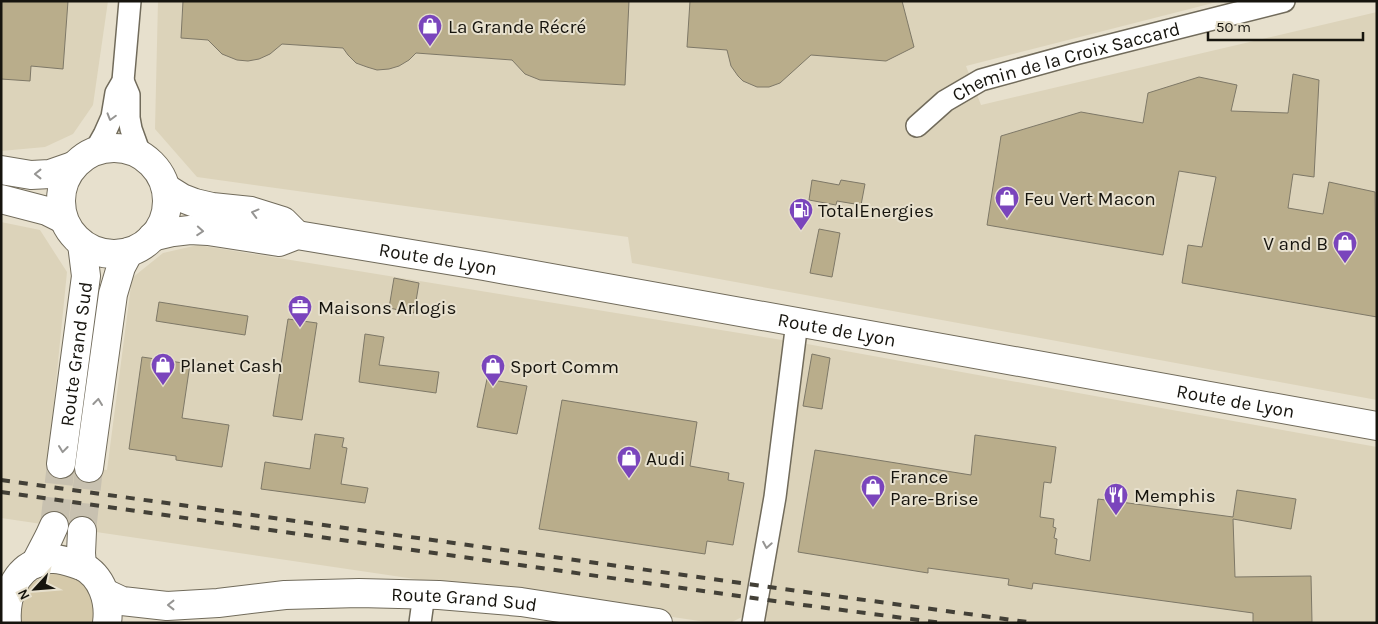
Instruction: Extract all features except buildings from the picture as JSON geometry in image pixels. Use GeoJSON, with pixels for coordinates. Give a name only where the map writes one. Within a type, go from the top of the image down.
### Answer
{"type":"FeatureCollection","features":[{"type":"Feature","properties":{"kind":"main road"},"geometry":{"type":"LineString","coordinates":[[1,170],[31,175],[50,174],[103,148],[118,148],[140,154],[148,158],[157,169],[166,188],[165,215],[160,227],[152,238],[129,252],[108,255],[92,250],[73,235],[63,219],[60,208],[62,184],[84,158]]}},
{"type":"Feature","properties":{"kind":"main road","name":"Route de Lyon"},"geometry":{"type":"LineString","coordinates":[[166,188],[182,198],[195,203],[212,207],[251,211],[283,221],[298,235]]}},
{"type":"Feature","properties":{"kind":"main road"},"geometry":{"type":"LineString","coordinates":[[1,199],[47,211],[63,219]]}},
{"type":"Feature","properties":{"kind":"main road","name":"Route de Lyon"},"geometry":{"type":"LineString","coordinates":[[152,238],[173,232],[190,230],[279,242],[298,235],[484,266],[1377,426]]}},
{"type":"Feature","properties":{"kind":"main road","name":"Route Grand Sud"},"geometry":{"type":"LineString","coordinates":[[61,464],[86,276],[82,244]]}},
{"type":"Feature","properties":{"kind":"main road","name":"Route Grand Sud"},"geometry":{"type":"LineString","coordinates":[[89,468],[113,294],[121,267],[129,252]]}},
{"type":"Feature","properties":{"kind":"main road"},"geometry":{"type":"LineString","coordinates":[[7,623],[7,601],[18,573],[49,537],[54,526]]}},
{"type":"Feature","properties":{"kind":"main road"},"geometry":{"type":"LineString","coordinates":[[82,530],[80,553],[82,566]]}},
{"type":"Feature","properties":{"kind":"main road"},"geometry":{"type":"LineString","coordinates":[[18,573],[50,559],[86,568],[96,577],[105,593],[107,623]]}},
{"type":"Feature","properties":{"kind":"main road","name":"Route Grand Sud"},"geometry":{"type":"LineString","coordinates":[[105,593],[122,601],[167,606],[218,603],[285,595],[424,594],[521,602],[658,623]]}},
{"type":"Feature","properties":{"kind":"main road","name":"Route Grand Sud"},"geometry":{"type":"LineString","coordinates":[[192,623],[250,615],[359,593]]}},
{"type":"Feature","properties":{"kind":"street"},"geometry":{"type":"LineString","coordinates":[[130,1],[123,81],[128,95],[131,129],[140,154]]}},
{"type":"Feature","properties":{"kind":"street","name":"Chemin de la Croix Saccard"},"geometry":{"type":"LineString","coordinates":[[917,126],[945,101],[981,80],[1284,1]]}},
{"type":"Feature","properties":{"kind":"street"},"geometry":{"type":"LineString","coordinates":[[84,158],[104,135],[112,117],[116,93],[123,81]]}},
{"type":"Feature","properties":{"kind":"street"},"geometry":{"type":"LineString","coordinates":[[753,623],[775,497],[797,322]]}},
{"type":"Feature","properties":{"kind":"street"},"geometry":{"type":"LineString","coordinates":[[420,623],[424,594]]}},
{"type":"Feature","properties":{"kind":"shaded area"},"geometry":{"type":"Polygon","coordinates":[[[1,1],[108,1],[93,105],[73,134],[45,147],[1,151],[1,1]]]}},
{"type":"Feature","properties":{"kind":"shaded area"},"geometry":{"type":"Polygon","coordinates":[[[158,1],[1221,1],[966,66],[981,105],[1377,12],[1377,400],[632,263],[628,237],[197,177],[155,129],[158,1]]]}},
{"type":"Feature","properties":{"kind":"shaded area"},"geometry":{"type":"Polygon","coordinates":[[[1,222],[40,230],[67,272],[48,462],[107,470],[132,278],[163,253],[198,245],[807,344],[1377,447],[1377,623],[769,623],[766,620],[765,603],[751,601],[742,617],[732,622],[713,623],[1,518],[1,222]],[[751,560],[754,574],[769,575],[777,563],[751,560]]]}},
{"type":"Feature","properties":{"kind":"shaded area"},"geometry":{"type":"Polygon","coordinates":[[[52,574],[74,578],[86,586],[95,607],[94,623],[21,623],[20,605],[25,591],[36,581],[52,574]]]}},
{"type":"Feature","properties":{"kind":"tunnel"},"geometry":{"type":"LineString","coordinates":[[54,526],[61,464]]}},
{"type":"Feature","properties":{"kind":"tunnel"},"geometry":{"type":"LineString","coordinates":[[82,531],[89,468]]}},
{"type":"Feature","properties":{"kind":"railway"},"geometry":{"type":"LineString","coordinates":[[1,480],[1035,623]]}},
{"type":"Feature","properties":{"kind":"railway"},"geometry":{"type":"LineString","coordinates":[[1,492],[942,623]]}},
{"type":"Feature","properties":{"kind":"place","name":"La Grande Récré"},"geometry":{"type":"Point","coordinates":[430,47]}},
{"type":"Feature","properties":{"kind":"place","name":"Feu Vert Macon"},"geometry":{"type":"Point","coordinates":[1007,219]}},
{"type":"Feature","properties":{"kind":"place","name":"TotalEnergies"},"geometry":{"type":"Point","coordinates":[801,231]}},
{"type":"Feature","properties":{"kind":"place","name":"V and B"},"geometry":{"type":"Point","coordinates":[1345,264]}},
{"type":"Feature","properties":{"kind":"place","name":"Maisons Arlogis"},"geometry":{"type":"Point","coordinates":[300,328]}},
{"type":"Feature","properties":{"kind":"place","name":"Planet Cash"},"geometry":{"type":"Point","coordinates":[163,386]}},
{"type":"Feature","properties":{"kind":"place","name":"Sport Comm"},"geometry":{"type":"Point","coordinates":[493,387]}},
{"type":"Feature","properties":{"kind":"place","name":"Audi"},"geometry":{"type":"Point","coordinates":[629,479]}},
{"type":"Feature","properties":{"kind":"place","name":"France Pare-Brise"},"geometry":{"type":"Point","coordinates":[873,508]}},
{"type":"Feature","properties":{"kind":"place","name":"Memphis"},"geometry":{"type":"Point","coordinates":[1116,516]}}]}
